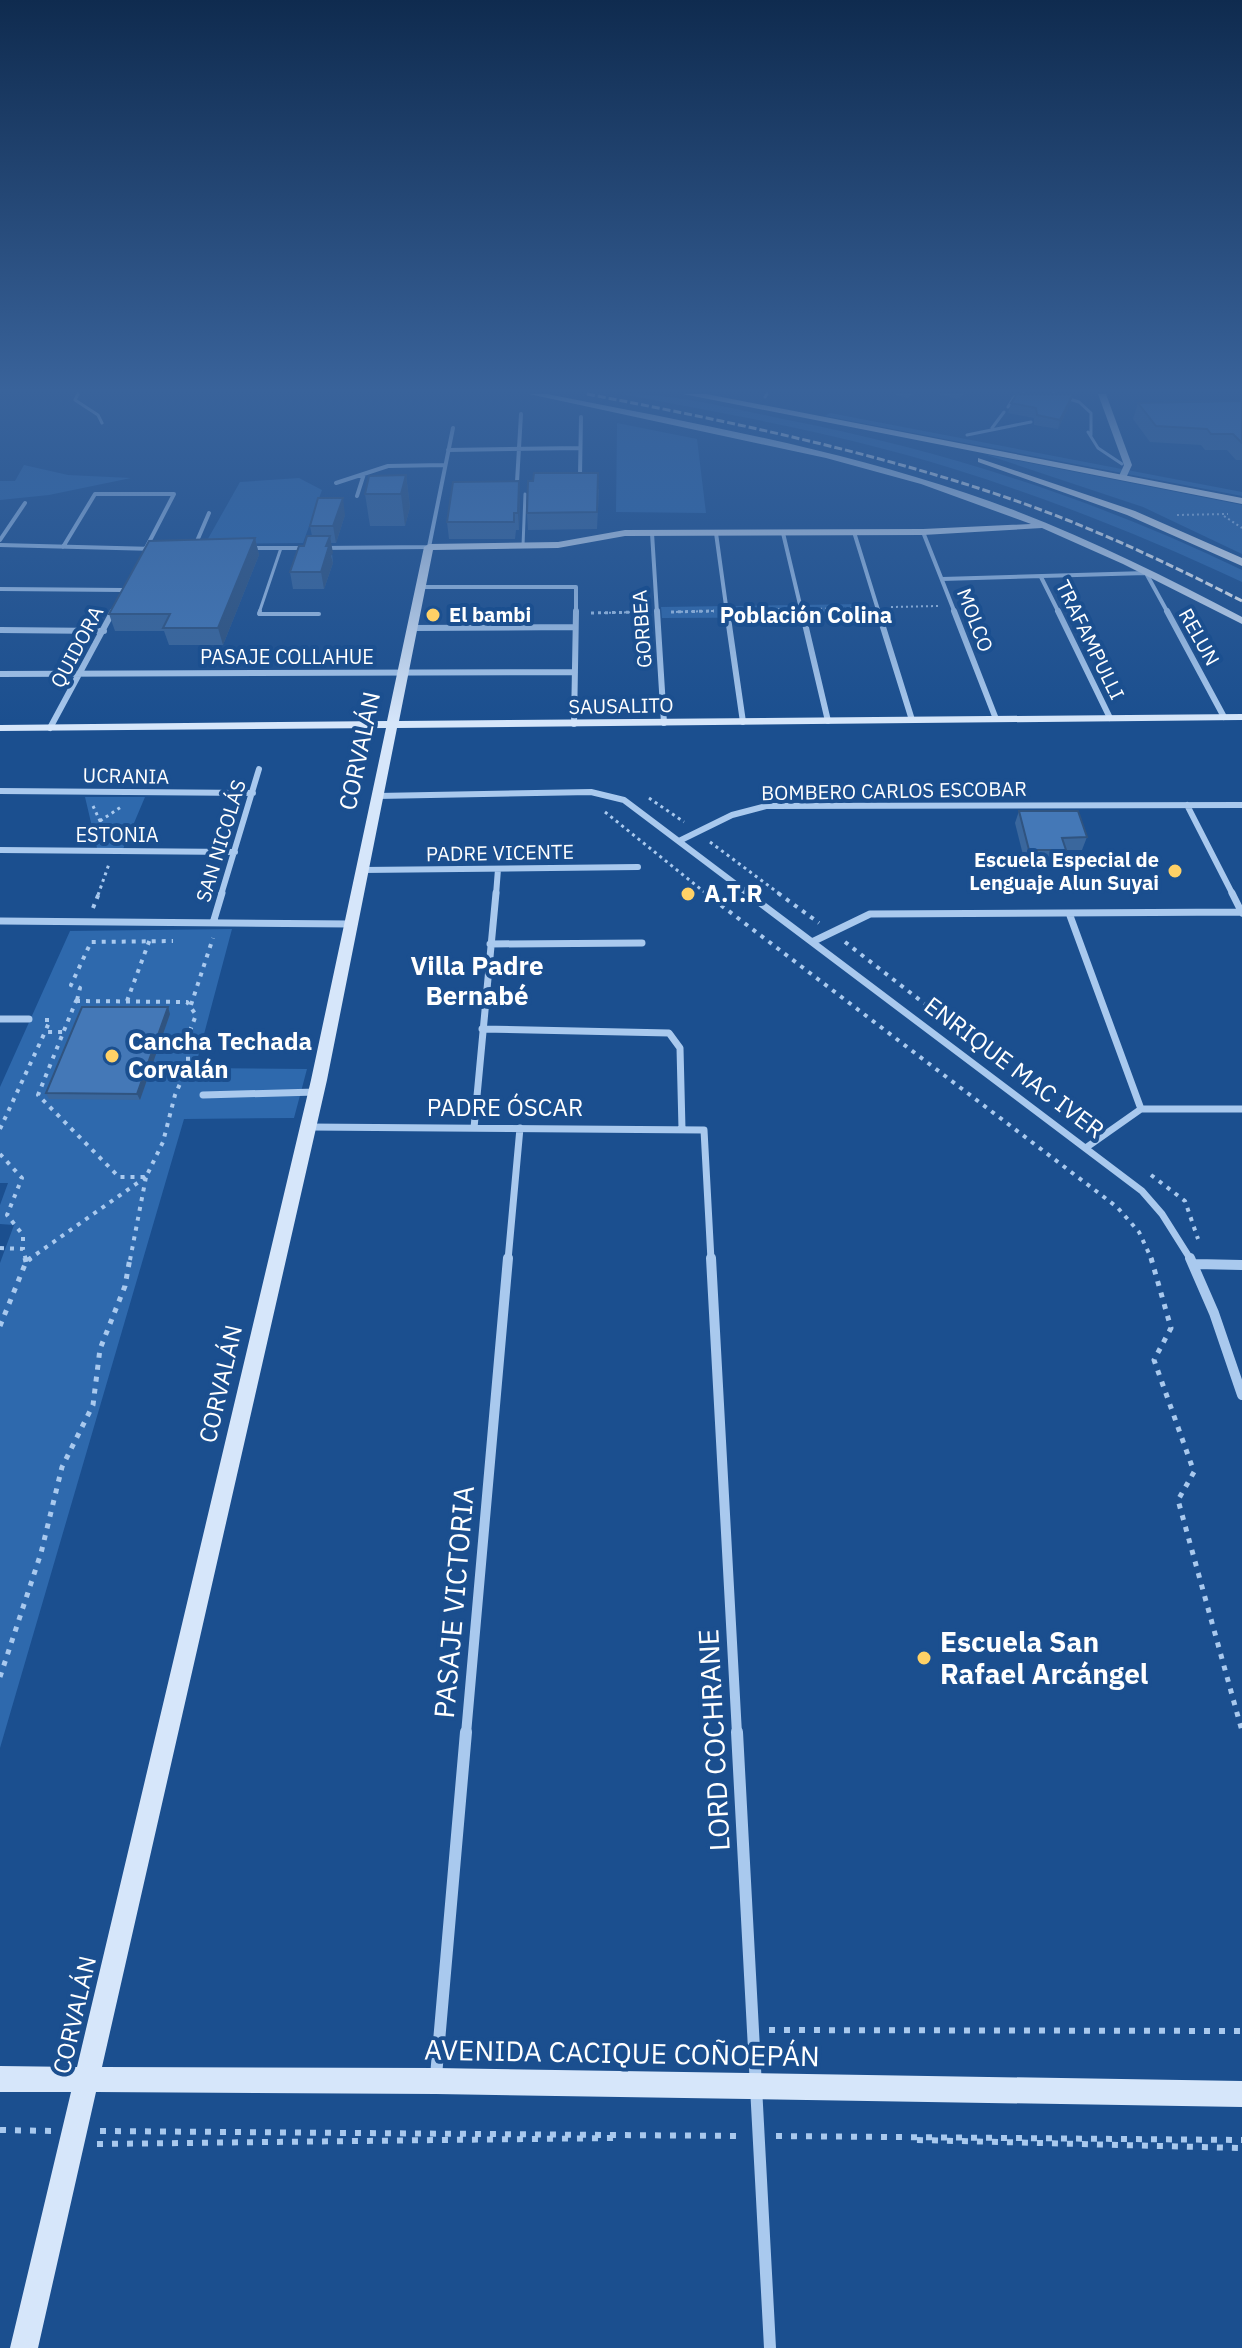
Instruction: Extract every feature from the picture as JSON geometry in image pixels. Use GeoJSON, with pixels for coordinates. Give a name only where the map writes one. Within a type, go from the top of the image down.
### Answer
{"type":"FeatureCollection","features":[{"type":"Feature","properties":{"kind":"main road"},"geometry":{"type":"LineString","coordinates":[[1106,504],[1242,562]]}},
{"type":"Feature","properties":{"kind":"street"},"geometry":{"type":"LineString","coordinates":[[25,504],[0,543],[162,549]]}},
{"type":"Feature","properties":{"kind":"street"},"geometry":{"type":"LineString","coordinates":[[63,547],[89,504]]}},
{"type":"Feature","properties":{"kind":"street"},"geometry":{"type":"LineString","coordinates":[[139,562],[169,504]]}},
{"type":"Feature","properties":{"kind":"street","name":"CORVALÁN"},"geometry":{"type":"LineString","coordinates":[[24,2348],[316,1092],[437,504]]}},
{"type":"Feature","properties":{"kind":"street"},"geometry":{"type":"LineString","coordinates":[[983,504],[1146,573],[1242,621]]}},
{"type":"Feature","properties":{"kind":"street"},"geometry":{"type":"LineString","coordinates":[[194,549],[209,513]]}},
{"type":"Feature","properties":{"kind":"street"},"geometry":{"type":"LineString","coordinates":[[237,548],[523,546],[573,544],[625,533],[923,532],[1041,526]]}},
{"type":"Feature","properties":{"kind":"street"},"geometry":{"type":"LineString","coordinates":[[854,532],[912,720]]}},
{"type":"Feature","properties":{"kind":"street","name":"MOLCO"},"geometry":{"type":"LineString","coordinates":[[923,532],[996,719]]}},
{"type":"Feature","properties":{"kind":"street","name":"GORBEA"},"geometry":{"type":"LineString","coordinates":[[652,533],[664,723]]}},
{"type":"Feature","properties":{"kind":"street"},"geometry":{"type":"LineString","coordinates":[[716,533],[743,722]]}},
{"type":"Feature","properties":{"kind":"street"},"geometry":{"type":"LineString","coordinates":[[783,533],[828,721]]}},
{"type":"Feature","properties":{"kind":"street"},"geometry":{"type":"LineString","coordinates":[[178,549],[208,549]]}},
{"type":"Feature","properties":{"kind":"street"},"geometry":{"type":"LineString","coordinates":[[942,579],[1146,573]]}},
{"type":"Feature","properties":{"kind":"street","name":"RELUN"},"geometry":{"type":"LineString","coordinates":[[1146,573],[1224,717]]}},
{"type":"Feature","properties":{"kind":"street","name":"QUIDORA"},"geometry":{"type":"LineString","coordinates":[[50,728],[132,576]]}},
{"type":"Feature","properties":{"kind":"street","name":"TRAFAMPULLI"},"geometry":{"type":"LineString","coordinates":[[1041,577],[1110,718]]}},
{"type":"Feature","properties":{"kind":"street"},"geometry":{"type":"LineString","coordinates":[[421,587],[576,587],[574,724]]}},
{"type":"Feature","properties":{"kind":"street"},"geometry":{"type":"LineString","coordinates":[[0,589],[125,590]]}},
{"type":"Feature","properties":{"kind":"street"},"geometry":{"type":"LineString","coordinates":[[412,628],[575,627]]}},
{"type":"Feature","properties":{"kind":"street"},"geometry":{"type":"LineString","coordinates":[[0,630],[104,631]]}},
{"type":"Feature","properties":{"kind":"street","name":"PASAJE COLLAHUE"},"geometry":{"type":"LineString","coordinates":[[0,674],[575,672]]}},
{"type":"Feature","properties":{"kind":"street","name":"SAUSALITO"},"geometry":{"type":"LineString","coordinates":[[0,728],[1242,717]]}},
{"type":"Feature","properties":{"kind":"street","name":"SAN NICOLÁS"},"geometry":{"type":"LineString","coordinates":[[213,923],[259,769]]}},
{"type":"Feature","properties":{"kind":"street","name":"UCRANIA"},"geometry":{"type":"LineString","coordinates":[[0,791],[253,793]]}},
{"type":"Feature","properties":{"kind":"street"},"geometry":{"type":"LineString","coordinates":[[377,796],[600,793],[624,800],[679,841]]}},
{"type":"Feature","properties":{"kind":"street"},"geometry":{"type":"LineString","coordinates":[[812,942],[870,914],[1242,913],[1187,805]]}},
{"type":"Feature","properties":{"kind":"street","name":"BOMBERO CARLOS ESCOBAR"},"geometry":{"type":"LineString","coordinates":[[679,841],[732,815],[766,806],[1242,805]]}},
{"type":"Feature","properties":{"kind":"street","name":"ENRIQUE MAC IVER"},"geometry":{"type":"LineString","coordinates":[[679,841],[1087,1147],[1158,1208],[1195,1264],[1242,1395]]}},
{"type":"Feature","properties":{"kind":"street","name":"ESTONIA"},"geometry":{"type":"LineString","coordinates":[[0,850],[235,852]]}},
{"type":"Feature","properties":{"kind":"street","name":"PADRE VICENTE"},"geometry":{"type":"LineString","coordinates":[[362,870],[638,867]]}},
{"type":"Feature","properties":{"kind":"street"},"geometry":{"type":"LineString","coordinates":[[474,1128],[498,869]]}},
{"type":"Feature","properties":{"kind":"street"},"geometry":{"type":"LineString","coordinates":[[1069,913],[1141,1109]]}},
{"type":"Feature","properties":{"kind":"street"},"geometry":{"type":"LineString","coordinates":[[0,921],[350,924]]}},
{"type":"Feature","properties":{"kind":"street"},"geometry":{"type":"LineString","coordinates":[[490,944],[642,943]]}},
{"type":"Feature","properties":{"kind":"street"},"geometry":{"type":"LineString","coordinates":[[0,1019],[29,1019]]}},
{"type":"Feature","properties":{"kind":"street"},"geometry":{"type":"LineString","coordinates":[[482,1029],[661,1031],[677,1039],[680,1048],[682,1129]]}},
{"type":"Feature","properties":{"kind":"street"},"geometry":{"type":"LineString","coordinates":[[203,1095],[316,1092]]}},
{"type":"Feature","properties":{"kind":"street"},"geometry":{"type":"LineString","coordinates":[[1087,1147],[1141,1109],[1242,1109]]}},
{"type":"Feature","properties":{"kind":"street","name":"PADRE ÓSCAR"},"geometry":{"type":"LineString","coordinates":[[307,1127],[704,1130]]}},
{"type":"Feature","properties":{"kind":"street","name":"PASAJE VICTORIA"},"geometry":{"type":"LineString","coordinates":[[436,2081],[520,1128]]}},
{"type":"Feature","properties":{"kind":"street","name":"LORD COCHRANE"},"geometry":{"type":"LineString","coordinates":[[704,1130],[770,2348]]}},
{"type":"Feature","properties":{"kind":"street"},"geometry":{"type":"LineString","coordinates":[[1195,1264],[1242,1265]]}},
{"type":"Feature","properties":{"kind":"street","name":"AVENIDA CACIQUE COÑOEPÁN"},"geometry":{"type":"LineString","coordinates":[[0,2079],[436,2081],[1242,2094]]}},
{"type":"Feature","properties":{"kind":"lane"},"geometry":{"type":"LineString","coordinates":[[523,546],[525,504]]}},
{"type":"Feature","properties":{"kind":"lane"},"geometry":{"type":"LineString","coordinates":[[281,548],[259,614],[319,614]]}},
{"type":"Feature","properties":{"kind":"path"},"geometry":{"type":"LineString","coordinates":[[1173,515],[1224,515],[1236,508],[1237,504]]}},
{"type":"Feature","properties":{"kind":"path"},"geometry":{"type":"LineString","coordinates":[[576,614],[952,606]]}},
{"type":"Feature","properties":{"kind":"path"},"geometry":{"type":"LineString","coordinates":[[86,792],[114,851],[88,922]]}},
{"type":"Feature","properties":{"kind":"path"},"geometry":{"type":"LineString","coordinates":[[582,793],[665,862],[1117,1207],[1138,1228],[1148,1245],[1171,1328],[1154,1360],[1194,1472],[1178,1500],[1242,1731]]}},
{"type":"Feature","properties":{"kind":"path"},"geometry":{"type":"LineString","coordinates":[[127,1001],[157,922]]}},
{"type":"Feature","properties":{"kind":"path"},"geometry":{"type":"LineString","coordinates":[[191,1005],[199,972],[215,938],[202,937]]}},
{"type":"Feature","properties":{"kind":"path"},"geometry":{"type":"LineString","coordinates":[[146,1177],[119,1177],[38,1095],[76,1001],[80,988],[71,985],[91,942],[174,941]]}},
{"type":"Feature","properties":{"kind":"path"},"geometry":{"type":"LineString","coordinates":[[0,1677],[52,1515],[62,1467],[93,1405],[100,1349],[125,1286],[146,1177],[163,1142],[175,1095],[188,1066],[188,1036],[196,1015],[191,1005],[182,1000],[76,1001]]}},
{"type":"Feature","properties":{"kind":"path"},"geometry":{"type":"LineString","coordinates":[[0,1127],[45,1032],[63,1032]]}},
{"type":"Feature","properties":{"kind":"path"},"geometry":{"type":"LineString","coordinates":[[0,1154],[22,1178],[7,1215],[23,1235],[26,1262]]}},
{"type":"Feature","properties":{"kind":"path"},"geometry":{"type":"LineString","coordinates":[[0,1326],[26,1262],[146,1177]]}},
{"type":"Feature","properties":{"kind":"path"},"geometry":{"type":"LineString","coordinates":[[0,1248],[23,1249]]}},
{"type":"Feature","properties":{"kind":"path"},"geometry":{"type":"LineString","coordinates":[[755,2029],[1242,2031]]}},
{"type":"Feature","properties":{"kind":"path"},"geometry":{"type":"LineString","coordinates":[[0,2130],[73,2138],[760,2136],[1242,2140]]}},
{"type":"Feature","properties":{"kind":"path"},"geometry":{"type":"LineString","coordinates":[[73,2138],[760,2136],[1242,2148]]}},
{"type":"Feature","properties":{"kind":"shaded area"},"geometry":{"type":"Polygon","coordinates":[[[228,504],[317,504],[303,543],[205,544],[228,504]]]}},
{"type":"Feature","properties":{"kind":"shaded area"},"geometry":{"type":"Polygon","coordinates":[[[616,504],[705,504],[706,513],[616,512],[616,504]]]}},
{"type":"Feature","properties":{"kind":"shaded area"},"geometry":{"type":"Polygon","coordinates":[[[1054,504],[1086,504],[1187,544],[1242,570],[1242,582],[1171,550],[1054,504]]]}},
{"type":"Feature","properties":{"kind":"shaded area"},"geometry":{"type":"Polygon","coordinates":[[[1133,504],[1242,505],[1242,554],[1133,504]]]}},
{"type":"Feature","properties":{"kind":"shaded area"},"geometry":{"type":"Polygon","coordinates":[[[867,604],[871,617],[662,618],[661,607],[867,604]]]}},
{"type":"Feature","properties":{"kind":"shaded area"},"geometry":{"type":"Polygon","coordinates":[[[85,797],[145,797],[123,849],[97,848],[85,797]]]}},
{"type":"Feature","properties":{"kind":"shaded area"},"geometry":{"type":"Polygon","coordinates":[[[232,929],[195,1068],[307,1069],[294,1118],[184,1119],[0,1748],[0,1263],[14,1225],[0,1224],[0,1205],[8,1183],[0,1183],[0,1087],[70,931],[232,929]]]}},
{"type":"Feature","properties":{"kind":"building"},"geometry":{"type":"Polygon","coordinates":[[[316,504],[341,504],[333,526],[310,526],[316,504]]]}},
{"type":"Feature","properties":{"kind":"building"},"geometry":{"type":"Polygon","coordinates":[[[450,504],[518,504],[514,522],[447,522],[450,504]]]}},
{"type":"Feature","properties":{"kind":"building"},"geometry":{"type":"Polygon","coordinates":[[[527,504],[597,504],[597,512],[527,513],[527,504]]]}},
{"type":"Feature","properties":{"kind":"building"},"geometry":{"type":"Polygon","coordinates":[[[307,536],[330,536],[321,572],[290,572],[299,546],[304,546],[307,536]]]}},
{"type":"Feature","properties":{"kind":"building"},"geometry":{"type":"Polygon","coordinates":[[[255,538],[218,628],[163,628],[170,614],[109,614],[149,541],[255,538]]]}},
{"type":"Feature","properties":{"kind":"building"},"geometry":{"type":"Polygon","coordinates":[[[1019,811],[1078,811],[1087,837],[1062,838],[1066,850],[1029,850],[1019,811]]]}},
{"type":"Feature","properties":{"kind":"building","name":"Cancha Techada Corvalán"},"geometry":{"type":"Polygon","coordinates":[[[82,1007],[168,1007],[137,1094],[46,1093],[82,1007]]]}},
{"type":"Feature","properties":{"kind":"railway"},"geometry":{"type":"LineString","coordinates":[[1023,504],[1094,531],[1242,601]]}},
{"type":"Feature","properties":{"kind":"place","name":"El bambi"},"geometry":{"type":"Point","coordinates":[433,615]}},
{"type":"Feature","properties":{"kind":"place","name":"Escuela Especial de Lenguaje Alun Suyai"},"geometry":{"type":"Point","coordinates":[1175,871]}},
{"type":"Feature","properties":{"kind":"place","name":"A.T.R"},"geometry":{"type":"Point","coordinates":[688,894]}},
{"type":"Feature","properties":{"kind":"place","name":"Cancha Techada Corvalán"},"geometry":{"type":"Point","coordinates":[112,1056]}},
{"type":"Feature","properties":{"kind":"place","name":"Escuela San Rafael Arcángel"},"geometry":{"type":"Point","coordinates":[924,1658]}},
{"type":"Feature","properties":{"kind":"district","name":"Población Colina"},"geometry":{"type":"Point","coordinates":[806,615]}},
{"type":"Feature","properties":{"kind":"district","name":"Villa Padre Bernabé"},"geometry":{"type":"Point","coordinates":[477,981]}}]}
